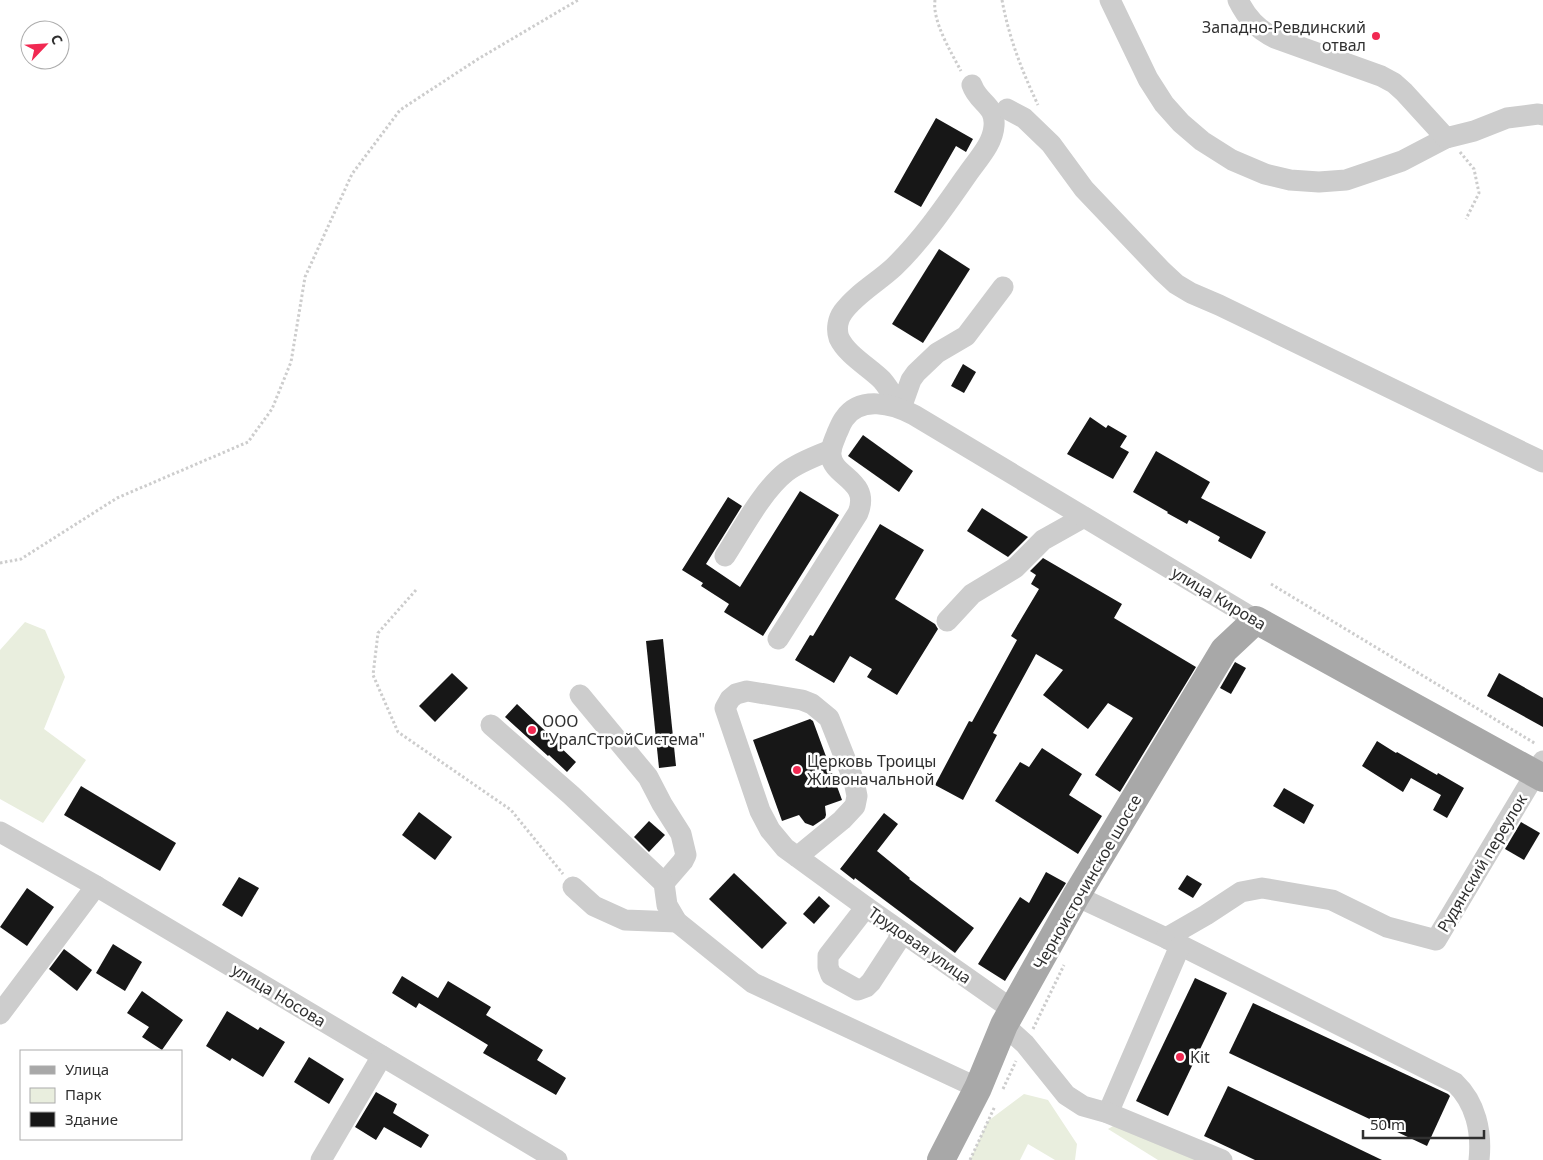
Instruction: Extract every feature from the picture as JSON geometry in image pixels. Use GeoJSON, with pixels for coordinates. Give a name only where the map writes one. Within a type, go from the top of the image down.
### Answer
{"type":"FeatureCollection","features":[{"type":"Feature","properties":{"kind":"main road","name":"улица Кирова"},"geometry":{"type":"LineString","coordinates":[[1256,620],[1541,765]]}},
{"type":"Feature","properties":{"kind":"main road","name":"Черноисточинское шоссе"},"geometry":{"type":"LineString","coordinates":[[941,1160],[993,1092],[1008,1017],[1076,896],[1150,776],[1224,650],[1256,620]]}},
{"type":"Feature","properties":{"kind":"street"},"geometry":{"type":"LineString","coordinates":[[1110,0],[1148,79],[1164,104],[1181,123],[1202,141],[1232,160],[1265,174],[1290,180],[1319,182],[1346,180],[1402,160],[1446,138],[1474,131],[1507,118],[1543,115]]}},
{"type":"Feature","properties":{"kind":"street"},"geometry":{"type":"LineString","coordinates":[[1238,0],[1251,22],[1261,31],[1275,38],[1381,76],[1394,83],[1446,138]]}},
{"type":"Feature","properties":{"kind":"street"},"geometry":{"type":"LineString","coordinates":[[901,408],[882,381],[839,338],[839,319],[852,302],[909,251],[948,203],[992,138],[995,124],[992,111],[975,94],[972,85]]}},
{"type":"Feature","properties":{"kind":"street"},"geometry":{"type":"LineString","coordinates":[[1008,108],[1024,118],[1051,144],[1084,189],[1114,223],[1176,284],[1191,293],[1543,462]]}},
{"type":"Feature","properties":{"kind":"street"},"geometry":{"type":"LineString","coordinates":[[901,408],[911,380],[916,373],[937,353],[966,336],[1003,287]]}},
{"type":"Feature","properties":{"kind":"street"},"geometry":{"type":"LineString","coordinates":[[778,639],[858,513],[861,505],[860,495],[856,487],[834,464],[831,456],[831,450],[844,418],[853,410],[868,404],[901,408]]}},
{"type":"Feature","properties":{"kind":"street","name":"улица Кирова"},"geometry":{"type":"LineString","coordinates":[[901,408],[1256,620]]}},
{"type":"Feature","properties":{"kind":"street"},"geometry":{"type":"LineString","coordinates":[[725,556],[770,487],[787,471],[831,450]]}},
{"type":"Feature","properties":{"kind":"street"},"geometry":{"type":"LineString","coordinates":[[947,621],[972,594],[1015,568],[1043,540],[1084,517]]}},
{"type":"Feature","properties":{"kind":"street","name":"Трудовая улица"},"geometry":{"type":"LineString","coordinates":[[797,857],[842,820],[855,806],[857,796],[854,781],[829,718],[819,710],[802,700],[747,691],[736,694],[730,699],[725,708],[760,810],[770,830],[784,848],[903,934],[1008,1017],[1025,1044],[1066,1095],[1083,1106],[1108,1113],[1222,1160]]}},
{"type":"Feature","properties":{"kind":"street"},"geometry":{"type":"LineString","coordinates":[[580,695],[648,777],[681,834],[686,855],[664,883]]}},
{"type":"Feature","properties":{"kind":"street"},"geometry":{"type":"LineString","coordinates":[[491,725],[572,795],[664,883],[667,905],[677,922],[753,983],[993,1092]]}},
{"type":"Feature","properties":{"kind":"street","name":"Рудянский переулок"},"geometry":{"type":"LineString","coordinates":[[1173,942],[1241,892],[1262,888],[1332,900],[1387,927],[1436,940],[1541,765]]}},
{"type":"Feature","properties":{"kind":"street","name":"улица Носова"},"geometry":{"type":"LineString","coordinates":[[0,832],[96,886],[557,1160]]}},
{"type":"Feature","properties":{"kind":"street"},"geometry":{"type":"LineString","coordinates":[[0,1014],[96,886]]}},
{"type":"Feature","properties":{"kind":"street"},"geometry":{"type":"LineString","coordinates":[[573,886],[594,906],[625,920],[677,922]]}},
{"type":"Feature","properties":{"kind":"street"},"geometry":{"type":"LineString","coordinates":[[1076,896],[1173,942],[1455,1083],[1464,1092],[1472,1105],[1479,1130],[1479,1160]]}},
{"type":"Feature","properties":{"kind":"street"},"geometry":{"type":"LineString","coordinates":[[866,907],[828,956],[828,967],[831,975],[858,990],[866,987],[903,934]]}},
{"type":"Feature","properties":{"kind":"street"},"geometry":{"type":"LineString","coordinates":[[1108,1113],[1173,942]]}},
{"type":"Feature","properties":{"kind":"street"},"geometry":{"type":"LineString","coordinates":[[321,1160],[382,1056]]}},
{"type":"Feature","properties":{"kind":"path"},"geometry":{"type":"LineString","coordinates":[[0,563],[20,559],[117,498],[248,442],[272,409],[291,362],[305,277],[352,174],[357,167],[400,110],[478,59],[578,0]]}},
{"type":"Feature","properties":{"kind":"path"},"geometry":{"type":"LineString","coordinates":[[935,0],[934,10],[948,46],[961,71],[972,85]]}},
{"type":"Feature","properties":{"kind":"path"},"geometry":{"type":"LineString","coordinates":[[1002,0],[1017,59],[1042,112]]}},
{"type":"Feature","properties":{"kind":"path"},"geometry":{"type":"LineString","coordinates":[[1446,138],[1474,169],[1478,181],[1479,193],[1466,220]]}},
{"type":"Feature","properties":{"kind":"path"},"geometry":{"type":"LineString","coordinates":[[1271,584],[1541,765]]}},
{"type":"Feature","properties":{"kind":"path"},"geometry":{"type":"LineString","coordinates":[[416,590],[378,632],[373,675],[398,732],[511,810],[573,886]]}},
{"type":"Feature","properties":{"kind":"path"},"geometry":{"type":"LineString","coordinates":[[970,1160],[993,1092],[1025,1044],[1068,957]]}},
{"type":"Feature","properties":{"kind":"green space"},"geometry":{"type":"Polygon","coordinates":[[[25,622],[45,630],[65,677],[44,729],[86,760],[43,823],[0,799],[0,650],[25,622]]]}},
{"type":"Feature","properties":{"kind":"green space"},"geometry":{"type":"Polygon","coordinates":[[[1024,1094],[1048,1100],[1077,1144],[1075,1160],[1055,1160],[1028,1144],[1020,1160],[970,1160],[988,1121],[1024,1094]]]}},
{"type":"Feature","properties":{"kind":"green space"},"geometry":{"type":"Polygon","coordinates":[[[1120,1122],[1204,1160],[1158,1160],[1108,1129],[1120,1122]]]}},
{"type":"Feature","properties":{"kind":"building"},"geometry":{"type":"Polygon","coordinates":[[[936,118],[973,139],[966,152],[956,146],[921,207],[894,192],[936,118]]]}},
{"type":"Feature","properties":{"kind":"building"},"geometry":{"type":"Polygon","coordinates":[[[939,249],[970,269],[923,343],[892,324],[939,249]]]}},
{"type":"Feature","properties":{"kind":"building"},"geometry":{"type":"Polygon","coordinates":[[[963,364],[976,372],[964,393],[951,386],[963,364]]]}},
{"type":"Feature","properties":{"kind":"building"},"geometry":{"type":"Polygon","coordinates":[[[1090,417],[1106,428],[1108,425],[1127,436],[1120,447],[1129,452],[1113,479],[1067,454],[1090,417]]]}},
{"type":"Feature","properties":{"kind":"building"},"geometry":{"type":"Polygon","coordinates":[[[863,435],[913,471],[899,492],[848,456],[863,435]]]}},
{"type":"Feature","properties":{"kind":"building"},"geometry":{"type":"Polygon","coordinates":[[[1156,451],[1210,482],[1201,498],[1266,532],[1251,559],[1218,541],[1220,537],[1189,520],[1187,524],[1133,492],[1156,451]]]}},
{"type":"Feature","properties":{"kind":"building"},"geometry":{"type":"Polygon","coordinates":[[[800,491],[839,515],[763,636],[724,612],[729,604],[701,586],[703,583],[682,570],[728,497],[742,506],[706,564],[740,587],[800,491]]]}},
{"type":"Feature","properties":{"kind":"building"},"geometry":{"type":"Polygon","coordinates":[[[982,508],[1028,537],[1008,557],[967,531],[982,508]]]}},
{"type":"Feature","properties":{"kind":"building"},"geometry":{"type":"Polygon","coordinates":[[[880,524],[924,550],[895,599],[935,624],[938,629],[897,695],[867,677],[872,669],[850,656],[834,683],[795,660],[810,635],[813,636],[880,524]]]}},
{"type":"Feature","properties":{"kind":"building"},"geometry":{"type":"Polygon","coordinates":[[[1043,558],[1122,604],[1114,618],[1196,667],[1120,792],[1095,775],[1133,718],[1108,703],[1088,729],[1043,695],[1063,670],[1036,654],[993,733],[997,735],[963,800],[935,785],[969,721],[972,722],[1017,640],[1011,636],[1039,589],[1031,584],[1036,575],[1030,571],[1043,558]]]}},
{"type":"Feature","properties":{"kind":"building"},"geometry":{"type":"Polygon","coordinates":[[[663,639],[676,766],[659,768],[646,641],[663,639]]]}},
{"type":"Feature","properties":{"kind":"building"},"geometry":{"type":"Polygon","coordinates":[[[1235,662],[1246,668],[1231,694],[1220,688],[1235,662]]]}},
{"type":"Feature","properties":{"kind":"building"},"geometry":{"type":"Polygon","coordinates":[[[452,673],[468,688],[435,722],[419,706],[452,673]]]}},
{"type":"Feature","properties":{"kind":"building"},"geometry":{"type":"Polygon","coordinates":[[[1499,673],[1543,698],[1543,727],[1487,696],[1499,673]]]}},
{"type":"Feature","properties":{"kind":"building","name":"ООО \"УралСтройСистема\""},"geometry":{"type":"Polygon","coordinates":[[[517,704],[576,762],[567,772],[505,717],[517,704]]]}},
{"type":"Feature","properties":{"kind":"building","name":"Церковь Троицы Живоначальной"},"geometry":{"type":"Polygon","coordinates":[[[810,719],[813,721],[842,800],[825,806],[825,818],[813,826],[805,823],[799,815],[782,821],[753,740],[810,719]]]}},
{"type":"Feature","properties":{"kind":"building"},"geometry":{"type":"Polygon","coordinates":[[[1377,741],[1396,753],[1464,788],[1447,818],[1433,810],[1441,795],[1411,778],[1403,792],[1362,766],[1377,741]]]}},
{"type":"Feature","properties":{"kind":"building"},"geometry":{"type":"Polygon","coordinates":[[[1042,748],[1082,774],[1069,795],[1102,816],[1078,854],[995,801],[1020,762],[1029,767],[1042,748]]]}},
{"type":"Feature","properties":{"kind":"building"},"geometry":{"type":"Polygon","coordinates":[[[81,786],[176,843],[160,871],[64,815],[81,786]]]}},
{"type":"Feature","properties":{"kind":"building"},"geometry":{"type":"Polygon","coordinates":[[[1284,788],[1314,805],[1304,824],[1273,806],[1284,788]]]}},
{"type":"Feature","properties":{"kind":"building"},"geometry":{"type":"Polygon","coordinates":[[[419,812],[452,837],[435,860],[402,835],[419,812]]]}},
{"type":"Feature","properties":{"kind":"building"},"geometry":{"type":"Polygon","coordinates":[[[884,813],[898,824],[877,851],[909,879],[974,928],[955,953],[855,878],[854,880],[840,869],[884,813]]]}},
{"type":"Feature","properties":{"kind":"building"},"geometry":{"type":"Polygon","coordinates":[[[649,821],[665,835],[649,852],[634,837],[649,821]]]}},
{"type":"Feature","properties":{"kind":"building"},"geometry":{"type":"Polygon","coordinates":[[[1521,822],[1540,833],[1524,860],[1505,849],[1521,822]]]}},
{"type":"Feature","properties":{"kind":"building"},"geometry":{"type":"Polygon","coordinates":[[[1046,872],[1066,883],[1005,981],[978,964],[1020,897],[1029,903],[1046,872]]]}},
{"type":"Feature","properties":{"kind":"building"},"geometry":{"type":"Polygon","coordinates":[[[734,873],[787,923],[762,949],[709,899],[734,873]]]}},
{"type":"Feature","properties":{"kind":"building"},"geometry":{"type":"Polygon","coordinates":[[[1187,875],[1202,884],[1193,898],[1178,889],[1187,875]]]}},
{"type":"Feature","properties":{"kind":"building"},"geometry":{"type":"Polygon","coordinates":[[[239,877],[259,888],[242,917],[222,905],[239,877]]]}},
{"type":"Feature","properties":{"kind":"building"},"geometry":{"type":"Polygon","coordinates":[[[27,888],[54,907],[27,946],[0,927],[27,888]]]}},
{"type":"Feature","properties":{"kind":"building"},"geometry":{"type":"Polygon","coordinates":[[[819,896],[830,906],[814,924],[803,914],[819,896]]]}},
{"type":"Feature","properties":{"kind":"building"},"geometry":{"type":"Polygon","coordinates":[[[113,944],[142,962],[125,991],[96,973],[113,944]]]}},
{"type":"Feature","properties":{"kind":"building"},"geometry":{"type":"Polygon","coordinates":[[[64,949],[92,970],[77,991],[49,969],[64,949]]]}},
{"type":"Feature","properties":{"kind":"building"},"geometry":{"type":"Polygon","coordinates":[[[402,976],[438,998],[448,981],[491,1007],[486,1015],[543,1050],[537,1060],[566,1078],[556,1095],[483,1053],[488,1045],[419,1003],[416,1008],[392,993],[402,976]]]}},
{"type":"Feature","properties":{"kind":"building"},"geometry":{"type":"Polygon","coordinates":[[[1195,978],[1227,993],[1168,1116],[1136,1101],[1195,978]]]}},
{"type":"Feature","properties":{"kind":"building"},"geometry":{"type":"Polygon","coordinates":[[[142,991],[183,1020],[162,1050],[142,1037],[149,1027],[127,1013],[142,991]]]}},
{"type":"Feature","properties":{"kind":"building"},"geometry":{"type":"Polygon","coordinates":[[[1253,1003],[1448,1094],[1450,1096],[1427,1146],[1229,1053],[1253,1003]]]}},
{"type":"Feature","properties":{"kind":"building"},"geometry":{"type":"Polygon","coordinates":[[[227,1011],[258,1030],[260,1027],[285,1042],[263,1077],[232,1058],[230,1061],[206,1046],[227,1011]]]}},
{"type":"Feature","properties":{"kind":"building"},"geometry":{"type":"Polygon","coordinates":[[[309,1057],[344,1079],[329,1104],[294,1082],[309,1057]]]}},
{"type":"Feature","properties":{"kind":"building"},"geometry":{"type":"Polygon","coordinates":[[[1228,1086],[1382,1160],[1255,1160],[1204,1136],[1228,1086]]]}},
{"type":"Feature","properties":{"kind":"building"},"geometry":{"type":"Polygon","coordinates":[[[376,1092],[397,1104],[393,1113],[429,1135],[421,1148],[384,1127],[376,1140],[355,1127],[376,1092]]]}},
{"type":"Feature","properties":{"kind":"place","name":"Западно-Ревдинский отвал"},"geometry":{"type":"Point","coordinates":[1376,36]}},
{"type":"Feature","properties":{"kind":"place","name":"ООО \"УралСтройСистема\""},"geometry":{"type":"Point","coordinates":[532,730]}},
{"type":"Feature","properties":{"kind":"place","name":"Церковь Троицы Живоначальной"},"geometry":{"type":"Point","coordinates":[797,770]}},
{"type":"Feature","properties":{"kind":"place","name":"Kit"},"geometry":{"type":"Point","coordinates":[1180,1057]}}]}
